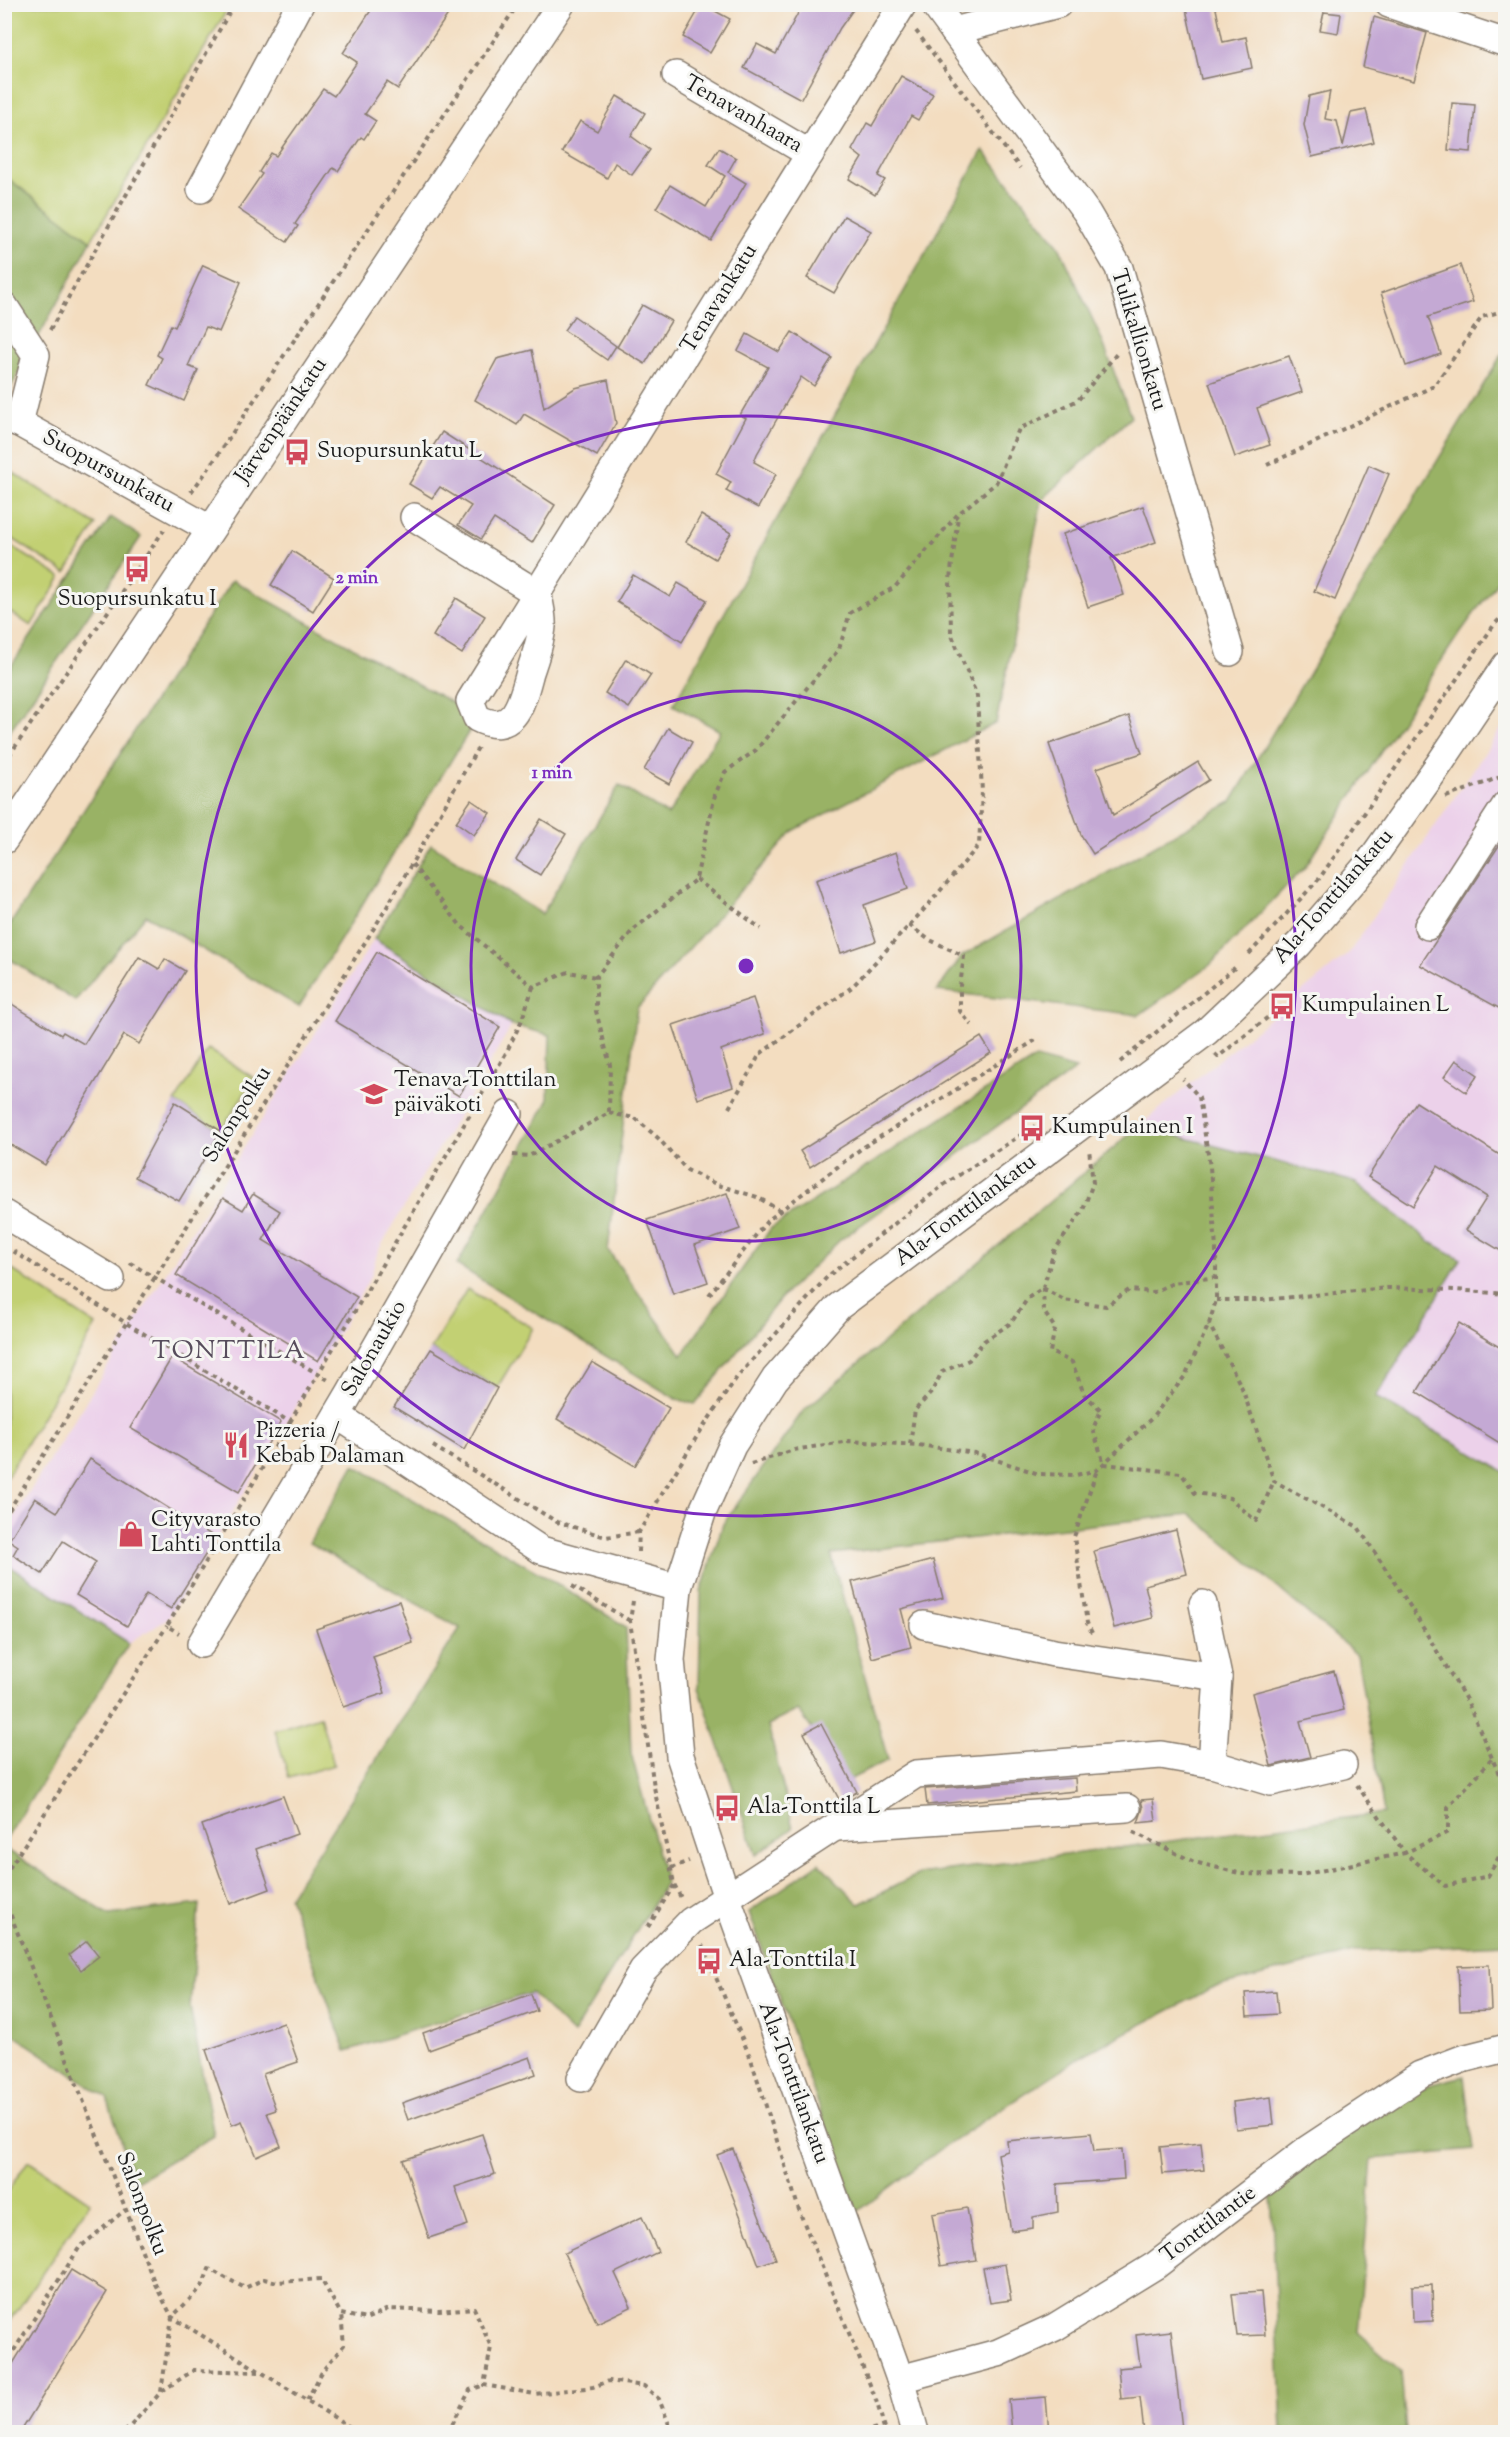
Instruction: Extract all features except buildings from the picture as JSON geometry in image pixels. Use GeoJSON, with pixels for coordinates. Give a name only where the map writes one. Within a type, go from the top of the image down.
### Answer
{"type":"FeatureCollection","features":[{"type":"Feature","properties":{"kind":"street"},"geometry":{"type":"LineString","coordinates":[[201,189],[300,4]]}},
{"type":"Feature","properties":{"kind":"street","name":"Järvenpäänkatu"},"geometry":{"type":"LineString","coordinates":[[4,840],[561,4]]}},
{"type":"Feature","properties":{"kind":"street","name":"Tulikallionkatu"},"geometry":{"type":"LineString","coordinates":[[934,4],[1087,213],[1119,268],[1230,652]]}},
{"type":"Feature","properties":{"kind":"street"},"geometry":{"type":"LineString","coordinates":[[954,31],[1058,4]]}},
{"type":"Feature","properties":{"kind":"street"},"geometry":{"type":"LineString","coordinates":[[1389,4],[1506,43]]}},
{"type":"Feature","properties":{"kind":"street","name":"Tenavankatu"},"geometry":{"type":"LineString","coordinates":[[490,725],[477,718],[470,701],[902,8]]}},
{"type":"Feature","properties":{"kind":"street","name":"Tenavanhaara"},"geometry":{"type":"LineString","coordinates":[[676,75],[810,154]]}},
{"type":"Feature","properties":{"kind":"street"},"geometry":{"type":"LineString","coordinates":[[4,306],[36,355],[12,420]]}},
{"type":"Feature","properties":{"kind":"street","name":"Suopursunkatu"},"geometry":{"type":"LineString","coordinates":[[12,420],[210,529]]}},
{"type":"Feature","properties":{"kind":"street"},"geometry":{"type":"LineString","coordinates":[[414,517],[538,594],[543,625],[519,710],[501,724],[490,725]]}},
{"type":"Feature","properties":{"kind":"street","name":"Ala-Tonttilankatu"},"geometry":{"type":"LineString","coordinates":[[915,2433],[900,2379],[727,1898],[680,1756],[671,1660],[678,1588],[702,1513],[732,1446],[776,1379],[838,1307],[1206,1032],[1299,944],[1370,863],[1506,665]]}},
{"type":"Feature","properties":{"kind":"street"},"geometry":{"type":"LineString","coordinates":[[1428,926],[1506,805]]}},
{"type":"Feature","properties":{"kind":"street","name":"Salonaukio"},"geometry":{"type":"LineString","coordinates":[[201,1644],[344,1404],[509,1114]]}},
{"type":"Feature","properties":{"kind":"street"},"geometry":{"type":"LineString","coordinates":[[4,1214],[111,1279]]}},
{"type":"Feature","properties":{"kind":"street"},"geometry":{"type":"LineString","coordinates":[[344,1404],[541,1550],[678,1588]]}},
{"type":"Feature","properties":{"kind":"street"},"geometry":{"type":"LineString","coordinates":[[1203,1604],[1218,1677],[1212,1764]]}},
{"type":"Feature","properties":{"kind":"street"},"geometry":{"type":"LineString","coordinates":[[924,1625],[1054,1653],[1218,1677]]}},
{"type":"Feature","properties":{"kind":"street"},"geometry":{"type":"LineString","coordinates":[[581,2078],[643,1970],[691,1921],[916,1774],[1161,1755],[1212,1764],[1271,1782],[1343,1765]]}},
{"type":"Feature","properties":{"kind":"street"},"geometry":{"type":"LineString","coordinates":[[836,1828],[1127,1808]]}},
{"type":"Feature","properties":{"kind":"street","name":"Tonttilantie"},"geometry":{"type":"LineString","coordinates":[[900,2379],[998,2353],[1055,2327],[1156,2265],[1308,2149],[1420,2075],[1462,2059],[1506,2048]]}},
{"type":"Feature","properties":{"kind":"path"},"geometry":{"type":"LineString","coordinates":[[4,11],[9,4]]}},
{"type":"Feature","properties":{"kind":"path"},"geometry":{"type":"LineString","coordinates":[[36,355],[234,4]]}},
{"type":"Feature","properties":{"kind":"path"},"geometry":{"type":"LineString","coordinates":[[4,763],[177,510],[207,471],[518,4]]}},
{"type":"Feature","properties":{"kind":"path"},"geometry":{"type":"LineString","coordinates":[[902,8],[1023,172]]}},
{"type":"Feature","properties":{"kind":"path"},"geometry":{"type":"LineString","coordinates":[[1267,465],[1434,386],[1482,317],[1506,310]]}},
{"type":"Feature","properties":{"kind":"path"},"geometry":{"type":"LineString","coordinates":[[609,1113],[610,1065],[596,1011],[596,977],[632,931],[696,879],[715,795],[725,772],[756,750],[839,648],[850,613],[895,587],[958,514],[996,483],[1019,429],[1078,400],[1122,348],[1125,358]]}},
{"type":"Feature","properties":{"kind":"path"},"geometry":{"type":"LineString","coordinates":[[729,1108],[760,1054],[852,987],[909,926],[979,845],[982,792],[977,696],[951,633],[950,579],[958,514]]}},
{"type":"Feature","properties":{"kind":"path"},"geometry":{"type":"LineString","coordinates":[[1114,1068],[1241,962],[1319,879],[1494,625],[1506,612]]}},
{"type":"Feature","properties":{"kind":"path","name":"Salonpolku"},"geometry":{"type":"LineString","coordinates":[[4,1518],[384,912],[490,725]]}},
{"type":"Feature","properties":{"kind":"path"},"geometry":{"type":"LineString","coordinates":[[1440,800],[1506,775]]}},
{"type":"Feature","properties":{"kind":"path"},"geometry":{"type":"LineString","coordinates":[[412,864],[459,925],[533,987]]}},
{"type":"Feature","properties":{"kind":"path"},"geometry":{"type":"LineString","coordinates":[[696,879],[760,929]]}},
{"type":"Feature","properties":{"kind":"path"},"geometry":{"type":"LineString","coordinates":[[909,926],[928,939],[964,956],[960,986],[960,1011],[971,1026]]}},
{"type":"Feature","properties":{"kind":"path"},"geometry":{"type":"LineString","coordinates":[[4,1876],[167,1626],[319,1375],[506,1053],[521,1022],[533,987],[568,972],[596,977]]}},
{"type":"Feature","properties":{"kind":"path"},"geometry":{"type":"LineString","coordinates":[[709,1295],[767,1221],[862,1148],[1039,1038]]}},
{"type":"Feature","properties":{"kind":"path"},"geometry":{"type":"LineString","coordinates":[[719,1475],[794,1450],[849,1441],[910,1444],[975,1453],[1040,1474],[1076,1475],[1097,1470],[1104,1464],[1152,1418],[1185,1376],[1209,1324],[1216,1300],[1216,1249],[1210,1167],[1199,1097],[1167,1061]]}},
{"type":"Feature","properties":{"kind":"path"},"geometry":{"type":"LineString","coordinates":[[1100,1110],[1089,1150],[1094,1183],[1083,1210],[1054,1251],[1043,1288],[1044,1312],[1055,1328],[1050,1352],[1072,1362],[1084,1394],[1101,1410],[1093,1429],[1104,1464]]}},
{"type":"Feature","properties":{"kind":"path"},"geometry":{"type":"LineString","coordinates":[[485,1155],[529,1156],[609,1113],[635,1118],[658,1138],[687,1170],[718,1185],[757,1197],[781,1211]]}},
{"type":"Feature","properties":{"kind":"path"},"geometry":{"type":"LineString","coordinates":[[886,2433],[875,2397],[800,2213],[751,2059],[674,1884],[654,1787],[630,1621],[639,1532],[696,1438],[737,1377],[828,1276],[945,1184],[1042,1121]]}},
{"type":"Feature","properties":{"kind":"path"},"geometry":{"type":"LineString","coordinates":[[4,1246],[290,1422]]}},
{"type":"Feature","properties":{"kind":"path"},"geometry":{"type":"LineString","coordinates":[[1043,1288],[1064,1300],[1106,1306],[1129,1290],[1154,1292],[1173,1283],[1216,1277]]}},
{"type":"Feature","properties":{"kind":"path"},"geometry":{"type":"LineString","coordinates":[[155,1278],[319,1375],[344,1404]]}},
{"type":"Feature","properties":{"kind":"path"},"geometry":{"type":"LineString","coordinates":[[910,1444],[915,1410],[931,1393],[942,1372],[969,1360],[984,1341],[1011,1323],[1028,1298],[1043,1288]]}},
{"type":"Feature","properties":{"kind":"path"},"geometry":{"type":"LineString","coordinates":[[1216,1300],[1262,1300],[1388,1288],[1506,1294]]}},
{"type":"Feature","properties":{"kind":"path"},"geometry":{"type":"LineString","coordinates":[[1209,1324],[1242,1388],[1274,1481],[1358,1527],[1410,1606],[1468,1703],[1502,1780],[1505,1846],[1488,1876],[1445,1886],[1405,1853],[1343,1765]]}},
{"type":"Feature","properties":{"kind":"path"},"geometry":{"type":"LineString","coordinates":[[432,1445],[557,1521],[606,1537],[639,1532]]}},
{"type":"Feature","properties":{"kind":"path"},"geometry":{"type":"LineString","coordinates":[[1104,1464],[1181,1473],[1195,1493],[1230,1498],[1256,1521],[1274,1481]]}},
{"type":"Feature","properties":{"kind":"path"},"geometry":{"type":"LineString","coordinates":[[1097,1470],[1074,1537],[1087,1623],[1106,1661]]}},
{"type":"Feature","properties":{"kind":"path"},"geometry":{"type":"LineString","coordinates":[[167,1626],[201,1644]]}},
{"type":"Feature","properties":{"kind":"path"},"geometry":{"type":"LineString","coordinates":[[1127,1808],[1133,1833],[1194,1862],[1243,1874],[1301,1875],[1405,1853],[1448,1832],[1448,1807],[1492,1759]]}},
{"type":"Feature","properties":{"kind":"path","name":"Salonpolku"},"geometry":{"type":"LineString","coordinates":[[4,1898],[125,2210],[155,2284],[172,2317]]}},
{"type":"Feature","properties":{"kind":"path"},"geometry":{"type":"LineString","coordinates":[[4,2366],[79,2248],[125,2210]]}},
{"type":"Feature","properties":{"kind":"path"},"geometry":{"type":"LineString","coordinates":[[161,2392],[172,2317],[202,2287],[209,2269],[245,2288],[264,2279],[278,2282],[321,2279],[341,2314],[344,2345],[323,2370],[306,2400]]}},
{"type":"Feature","properties":{"kind":"path"},"geometry":{"type":"LineString","coordinates":[[341,2314],[366,2319],[388,2309],[439,2311],[474,2308],[491,2347],[484,2385]]}},
{"type":"Feature","properties":{"kind":"path"},"geometry":{"type":"LineString","coordinates":[[172,2317],[358,2433]]}},
{"type":"Feature","properties":{"kind":"path"},"geometry":{"type":"LineString","coordinates":[[125,2433],[161,2392],[194,2370],[261,2372]]}},
{"type":"Feature","properties":{"kind":"path"},"geometry":{"type":"LineString","coordinates":[[448,2433],[470,2390],[484,2385],[535,2394],[593,2387],[609,2381],[644,2386],[659,2399],[672,2433]]}},
{"type":"Feature","properties":{"kind":"path"},"geometry":{"type":"LineString","coordinates":[[863,2433],[884,2426]]}},
{"type":"Feature","properties":{"kind":"shaded area"},"geometry":{"type":"Polygon","coordinates":[[[1505,723],[1505,1472],[1376,1398],[1461,1259],[1432,1243],[1355,1182],[1139,1126],[1349,953],[1505,723]]]}},
{"type":"Feature","properties":{"kind":"shaded area"},"geometry":{"type":"Polygon","coordinates":[[[374,939],[512,1025],[378,1251],[371,1276],[293,1412],[168,1618],[129,1643],[5,1563],[4,1533],[374,939]]]}},
{"type":"Feature","properties":{"kind":"green space"},"geometry":{"type":"Polygon","coordinates":[[[4,5],[230,5],[91,241],[5,176],[4,5]]]}},
{"type":"Feature","properties":{"kind":"green space"},"geometry":{"type":"Polygon","coordinates":[[[983,150],[1059,246],[1102,340],[1131,417],[1042,500],[996,723],[793,831],[637,1008],[608,1250],[682,1355],[771,1228],[1036,1058],[1076,1069],[839,1241],[780,1299],[695,1404],[676,1399],[457,1265],[548,1101],[550,1035],[512,1025],[374,939],[431,844],[542,914],[619,785],[668,815],[720,731],[673,705],[983,150]]]}},
{"type":"Feature","properties":{"kind":"green space"},"geometry":{"type":"Polygon","coordinates":[[[4,176],[91,241],[7,394],[4,393],[4,176]]]}},
{"type":"Feature","properties":{"kind":"green space"},"geometry":{"type":"Polygon","coordinates":[[[1505,349],[1505,571],[1457,637],[1305,867],[1210,965],[1139,1015],[937,991],[962,956],[1231,802],[1505,349]]]}},
{"type":"Feature","properties":{"kind":"green space"},"geometry":{"type":"Polygon","coordinates":[[[4,467],[96,525],[66,573],[5,534],[4,467]]]}},
{"type":"Feature","properties":{"kind":"green space"},"geometry":{"type":"Polygon","coordinates":[[[111,517],[141,537],[5,738],[5,675],[111,517]]]}},
{"type":"Feature","properties":{"kind":"green space"},"geometry":{"type":"Polygon","coordinates":[[[4,542],[61,577],[31,626],[5,609],[4,542]]]}},
{"type":"Feature","properties":{"kind":"green space"},"geometry":{"type":"Polygon","coordinates":[[[232,580],[478,717],[299,1007],[146,915],[75,1001],[5,956],[4,934],[232,580]]]}},
{"type":"Feature","properties":{"kind":"green space"},"geometry":{"type":"Polygon","coordinates":[[[208,1049],[254,1078],[221,1131],[175,1102],[208,1049]]]}},
{"type":"Feature","properties":{"kind":"green space"},"geometry":{"type":"Polygon","coordinates":[[[1139,1126],[1355,1182],[1432,1243],[1461,1259],[1376,1397],[1505,1472],[1505,1944],[1358,1951],[1212,1988],[1087,2053],[949,2143],[857,2212],[749,1912],[819,1863],[859,1904],[919,1874],[1384,1813],[1357,1655],[1191,1514],[831,1554],[888,1760],[849,1780],[798,1710],[768,1725],[793,1828],[756,1855],[699,1688],[701,1592],[723,1524],[803,1411],[1139,1126]]]}},
{"type":"Feature","properties":{"kind":"green space"},"geometry":{"type":"Polygon","coordinates":[[[5,1265],[96,1325],[5,1480],[5,1265]]]}},
{"type":"Feature","properties":{"kind":"green space"},"geometry":{"type":"Polygon","coordinates":[[[467,1289],[533,1328],[497,1388],[431,1349],[467,1289]]]}},
{"type":"Feature","properties":{"kind":"green space"},"geometry":{"type":"Polygon","coordinates":[[[354,1465],[551,1580],[626,1627],[631,1753],[666,1883],[573,2034],[531,1993],[346,2051],[289,1897],[460,1628],[309,1543],[354,1465]]]}},
{"type":"Feature","properties":{"kind":"green space"},"geometry":{"type":"Polygon","coordinates":[[[5,1563],[129,1643],[5,1841],[5,1563]]]}},
{"type":"Feature","properties":{"kind":"green space"},"geometry":{"type":"Polygon","coordinates":[[[320,1716],[334,1765],[289,1778],[275,1730],[320,1716]]]}},
{"type":"Feature","properties":{"kind":"green space"},"geometry":{"type":"Polygon","coordinates":[[[4,1848],[109,1915],[199,1904],[190,2007],[214,2136],[135,2182],[107,2098],[5,2029],[4,1848]]]}},
{"type":"Feature","properties":{"kind":"green space"},"geometry":{"type":"Polygon","coordinates":[[[1464,2076],[1473,2150],[1372,2159],[1358,2333],[1401,2371],[1406,2432],[1273,2432],[1282,2430],[1271,2192],[1359,2126],[1428,2085],[1464,2076]]]}},
{"type":"Feature","properties":{"kind":"green space"},"geometry":{"type":"Polygon","coordinates":[[[28,2161],[90,2202],[5,2329],[5,2195],[28,2161]]]}},
{"type":"Feature","properties":{"kind":"place","name":"Suopursunkatu L"},"geometry":{"type":"Point","coordinates":[297,452]}},
{"type":"Feature","properties":{"kind":"place","name":"Suopursunkatu I"},"geometry":{"type":"Point","coordinates":[137,569]}},
{"type":"Feature","properties":{"kind":"place","name":"Kumpulainen L"},"geometry":{"type":"Point","coordinates":[1282,1006]}},
{"type":"Feature","properties":{"kind":"place","name":"Tenava-Tonttilan päiväkoti"},"geometry":{"type":"Point","coordinates":[374,1094]}},
{"type":"Feature","properties":{"kind":"place","name":"Kumpulainen I"},"geometry":{"type":"Point","coordinates":[1032,1128]}},
{"type":"Feature","properties":{"kind":"place","name":"Pizzeria / Kebab Dalaman"},"geometry":{"type":"Point","coordinates":[236,1445]}},
{"type":"Feature","properties":{"kind":"place","name":"Cityvarasto Lahti Tonttila"},"geometry":{"type":"Point","coordinates":[131,1534]}},
{"type":"Feature","properties":{"kind":"place","name":"Ala-Tonttila L"},"geometry":{"type":"Point","coordinates":[727,1808]}},
{"type":"Feature","properties":{"kind":"place","name":"Ala-Tonttila I"},"geometry":{"type":"Point","coordinates":[709,1961]}},
{"type":"Feature","properties":{"kind":"district","name":"TONTTILA"},"geometry":{"type":"Point","coordinates":[229,1351]}}]}
